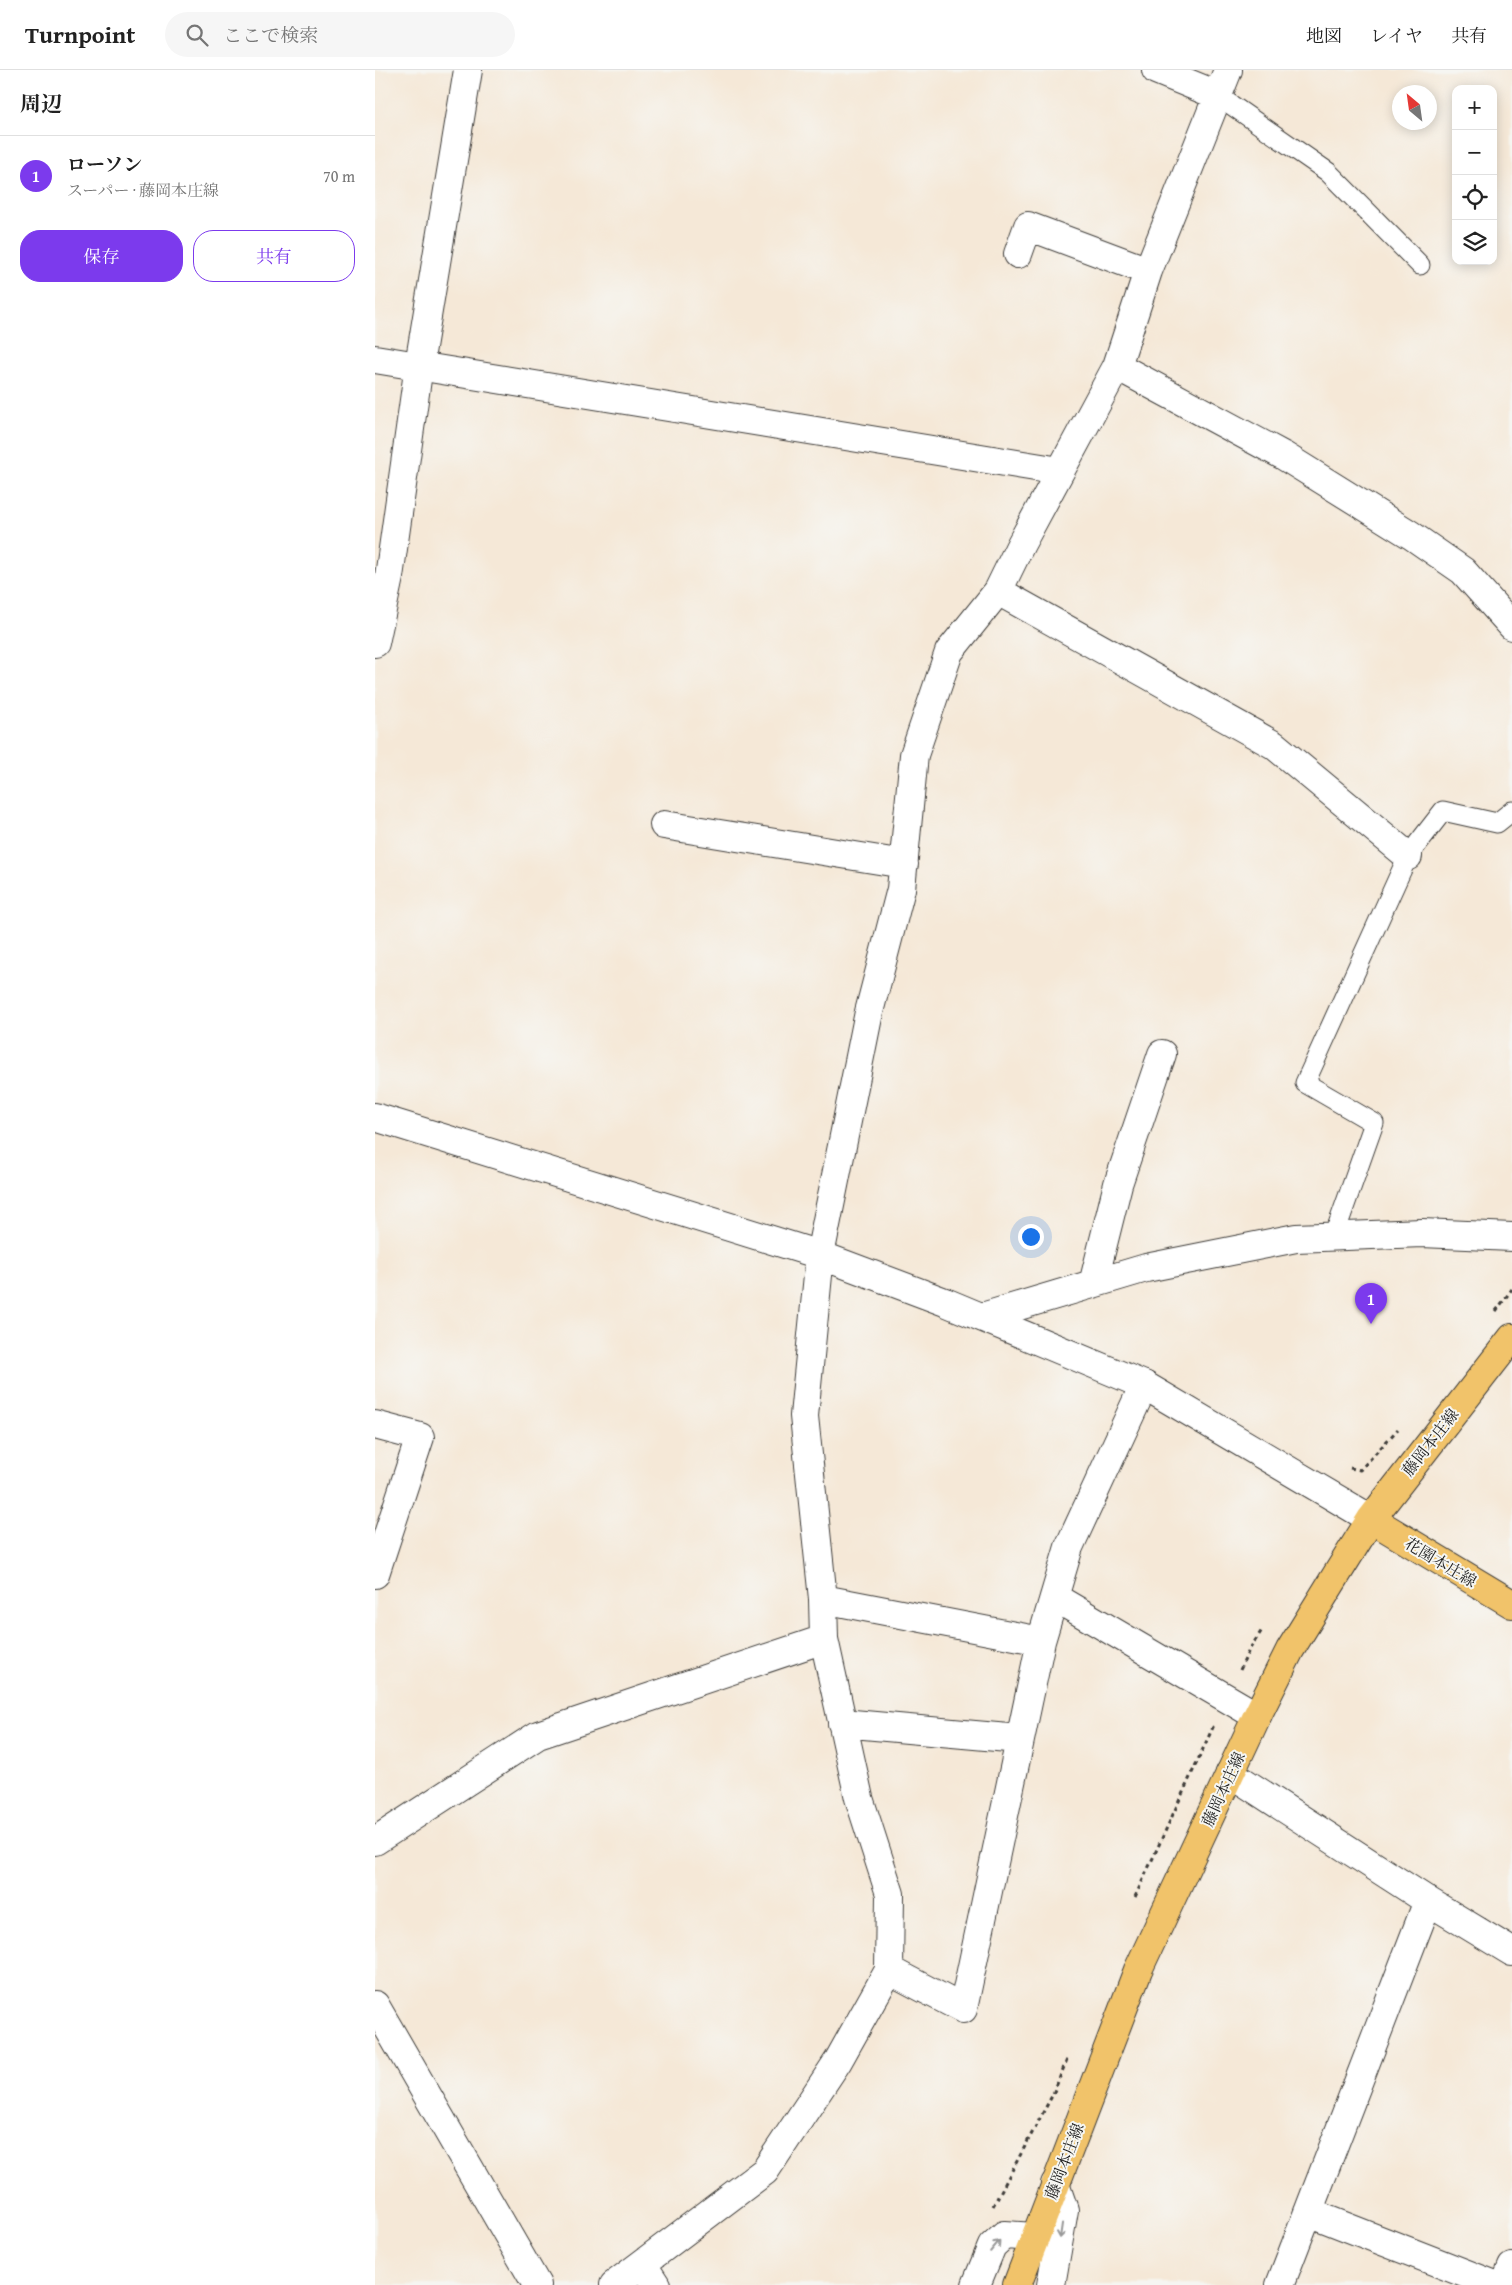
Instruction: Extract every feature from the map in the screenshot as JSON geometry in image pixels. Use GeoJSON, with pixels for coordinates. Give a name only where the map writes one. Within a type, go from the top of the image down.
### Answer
{"type":"FeatureCollection","features":[{"type":"Feature","properties":{"kind":"main road","name":"藤岡本庄線"},"geometry":{"type":"LineString","coordinates":[[1017,2285],[1138,1970],[1290,1650],[1371,1519],[1512,1338]]}},
{"type":"Feature","properties":{"kind":"main road","name":"花園本庄線"},"geometry":{"type":"LineString","coordinates":[[1371,1519],[1512,1604]]}},
{"type":"Feature","properties":{"kind":"street"},"geometry":{"type":"LineString","coordinates":[[375,643],[382,576],[468,70]]}},
{"type":"Feature","properties":{"kind":"street"},"geometry":{"type":"LineString","coordinates":[[1156,70],[1217,95]]}},
{"type":"Feature","properties":{"kind":"street"},"geometry":{"type":"LineString","coordinates":[[614,2285],[650,2275],[765,2171],[838,2062],[889,1970],[890,1894],[859,1798],[824,1639],[823,1599],[804,1416],[820,1255],[869,1012],[901,889],[914,755],[949,652],[999,591],[1021,544],[1117,366],[1148,271],[1217,95],[1229,70]]}},
{"type":"Feature","properties":{"kind":"street"},"geometry":{"type":"LineString","coordinates":[[1018,254],[1028,226],[1148,271]]}},
{"type":"Feature","properties":{"kind":"street"},"geometry":{"type":"LineString","coordinates":[[375,359],[1060,471]]}},
{"type":"Feature","properties":{"kind":"street"},"geometry":{"type":"LineString","coordinates":[[1117,366],[1284,456],[1411,535],[1463,571],[1512,626]]}},
{"type":"Feature","properties":{"kind":"street"},"geometry":{"type":"LineString","coordinates":[[999,591],[1274,745],[1408,856]]}},
{"type":"Feature","properties":{"kind":"street"},"geometry":{"type":"LineString","coordinates":[[664,825],[904,864]]}},
{"type":"Feature","properties":{"kind":"street"},"geometry":{"type":"LineString","coordinates":[[1093,1284],[1118,1184],[1161,1054]]}},
{"type":"Feature","properties":{"kind":"street"},"geometry":{"type":"LineString","coordinates":[[375,1118],[820,1255],[982,1317],[1144,1385],[1371,1519]]}},
{"type":"Feature","properties":{"kind":"street"},"geometry":{"type":"LineString","coordinates":[[982,1317],[1146,1268],[1296,1238],[1422,1233],[1512,1237]]}},
{"type":"Feature","properties":{"kind":"street"},"geometry":{"type":"LineString","coordinates":[[889,1970],[963,2010],[1041,1641],[1069,1548],[1144,1385]]}},
{"type":"Feature","properties":{"kind":"street"},"geometry":{"type":"LineString","coordinates":[[375,1425],[420,1437],[375,1574]]}},
{"type":"Feature","properties":{"kind":"street"},"geometry":{"type":"LineString","coordinates":[[1054,1597],[1257,1716]]}},
{"type":"Feature","properties":{"kind":"street"},"geometry":{"type":"LineString","coordinates":[[823,1599],[1041,1641]]}},
{"type":"Feature","properties":{"kind":"street"},"geometry":{"type":"LineString","coordinates":[[375,1841],[538,1735],[824,1639]]}},
{"type":"Feature","properties":{"kind":"street"},"geometry":{"type":"LineString","coordinates":[[842,1723],[1019,1738]]}},
{"type":"Feature","properties":{"kind":"street"},"geometry":{"type":"LineString","coordinates":[[1230,1773],[1428,1901],[1512,1952]]}},
{"type":"Feature","properties":{"kind":"street"},"geometry":{"type":"LineString","coordinates":[[1280,2285],[1428,1901]]}},
{"type":"Feature","properties":{"kind":"street"},"geometry":{"type":"LineString","coordinates":[[375,2006],[537,2285]]}},
{"type":"Feature","properties":{"kind":"street"},"geometry":{"type":"LineString","coordinates":[[1051,2285],[1064,2210],[1055,2184]]}},
{"type":"Feature","properties":{"kind":"street"},"geometry":{"type":"LineString","coordinates":[[1308,2212],[1495,2285]]}},
{"type":"Feature","properties":{"kind":"street"},"geometry":{"type":"LineString","coordinates":[[976,2285],[992,2246],[1004,2236],[1034,2237]]}},
{"type":"Feature","properties":{"kind":"street"},"geometry":{"type":"LineString","coordinates":[[1505,2285],[1512,2267]]}},
{"type":"Feature","properties":{"kind":"lane"},"geometry":{"type":"LineString","coordinates":[[1217,95],[1328,172],[1420,265]]}},
{"type":"Feature","properties":{"kind":"lane"},"geometry":{"type":"LineString","coordinates":[[1334,1236],[1373,1122],[1305,1083],[1408,856],[1443,811],[1497,823],[1512,811]]}},
{"type":"Feature","properties":{"kind":"place","name":"ローソン"},"geometry":{"type":"Point","coordinates":[1371,1324]}}]}
